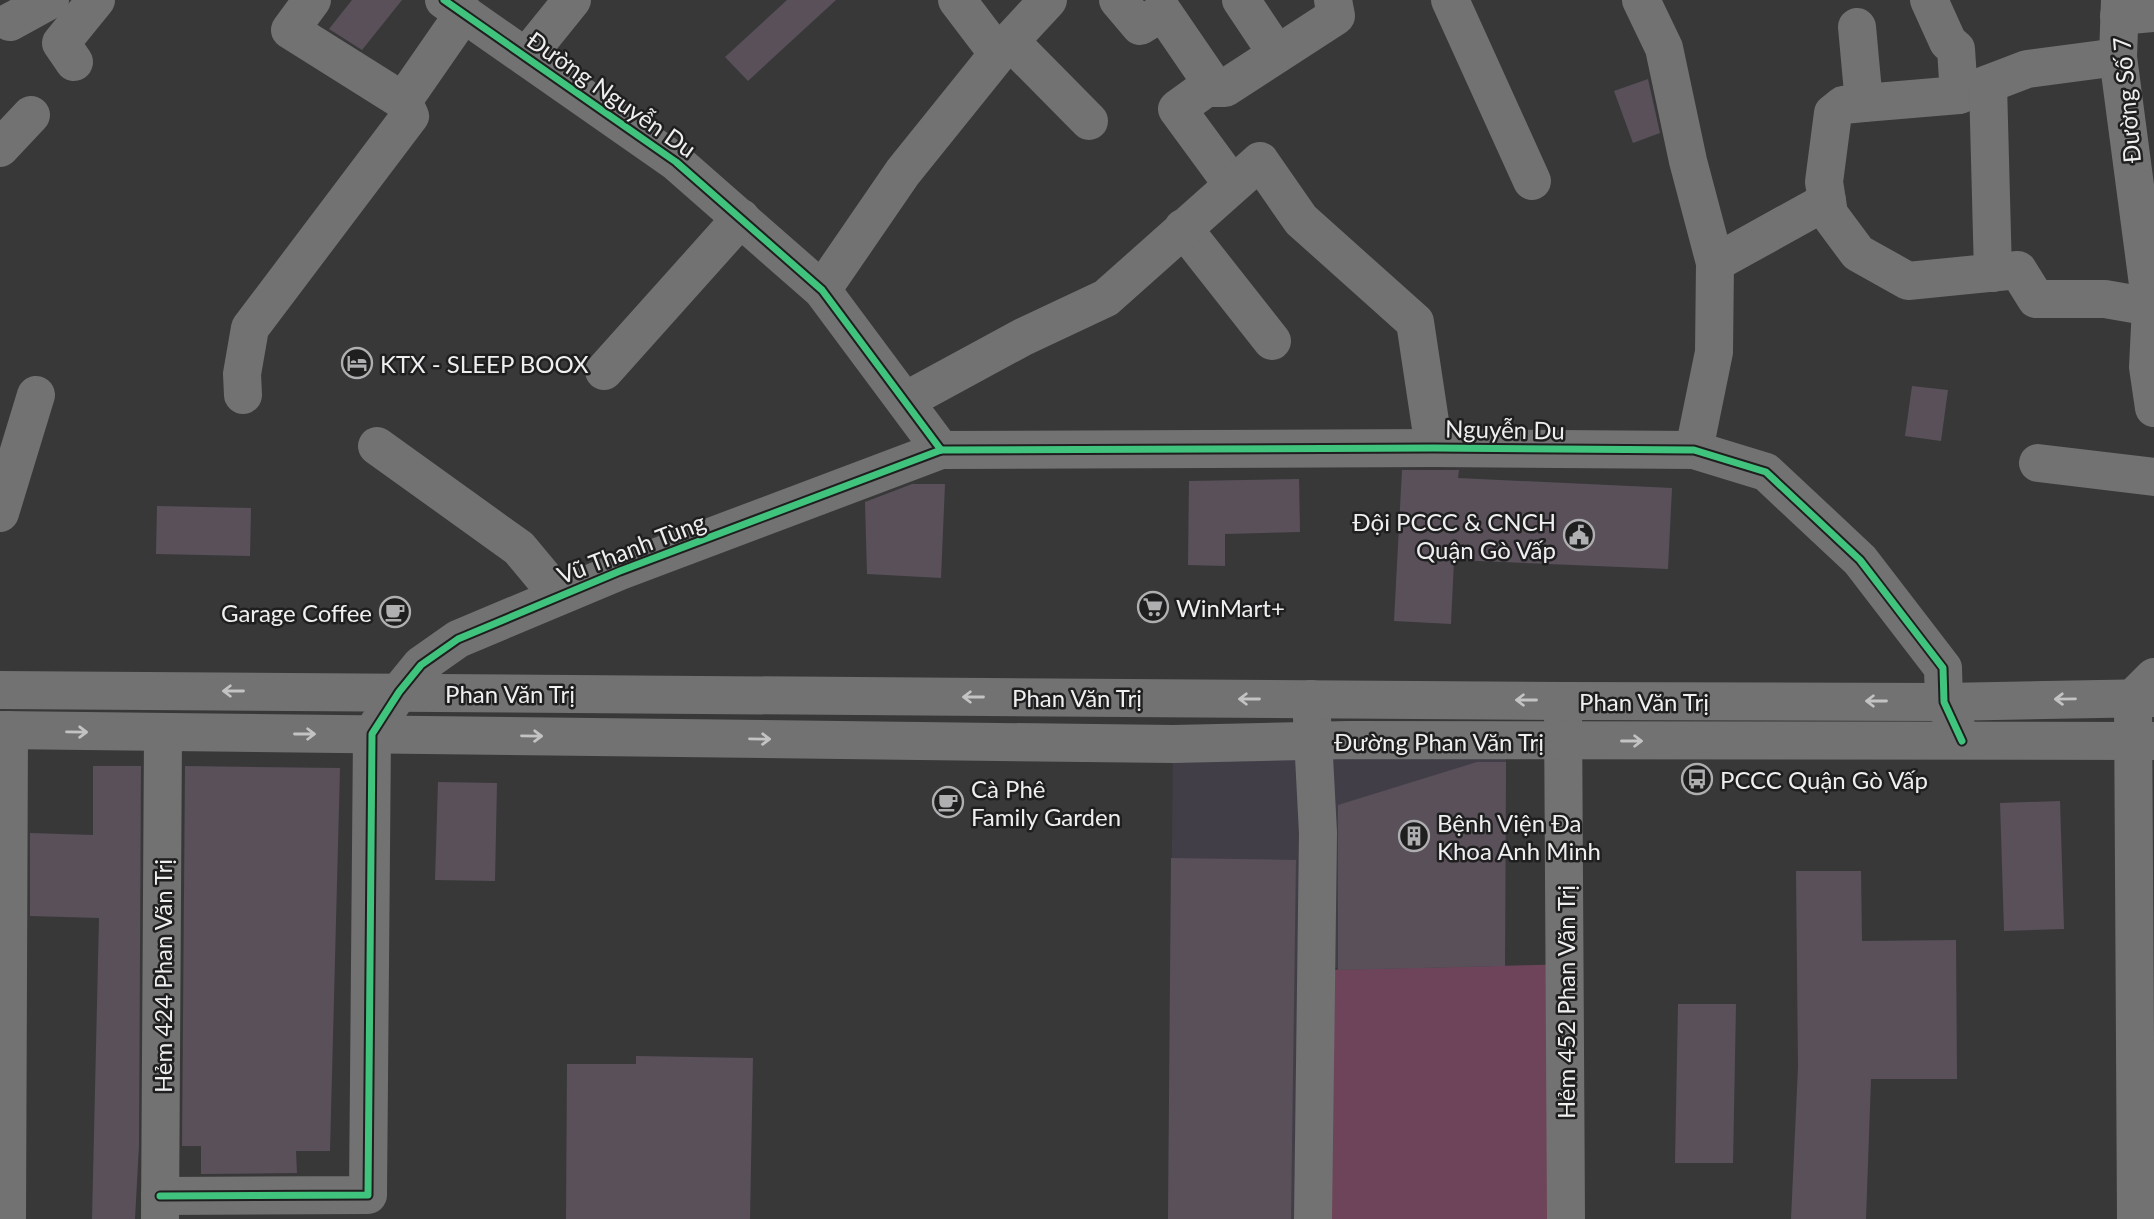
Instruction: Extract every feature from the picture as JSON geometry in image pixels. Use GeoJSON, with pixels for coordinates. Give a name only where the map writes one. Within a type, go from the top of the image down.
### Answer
{"type":"FeatureCollection","features":[{"type":"Feature","properties":{"kind":"main road","name":"Phan Văn Trị"},"geometry":{"type":"LineString","coordinates":[[0,690],[1944,702],[2147,691]]}},
{"type":"Feature","properties":{"kind":"main road","name":"Phan Văn Trị"},"geometry":{"type":"LineString","coordinates":[[5,730],[163,734],[1173,744],[1314,741]]}},
{"type":"Feature","properties":{"kind":"main road","name":"Đường Phan Văn Trị"},"geometry":{"type":"LineString","coordinates":[[1314,741],[1564,741]]}},
{"type":"Feature","properties":{"kind":"main road","name":"Phan Văn Trị"},"geometry":{"type":"LineString","coordinates":[[1564,741],[2144,741]]}},
{"type":"Feature","properties":{"kind":"street"},"geometry":{"type":"LineString","coordinates":[[9,22],[50,0]]}},
{"type":"Feature","properties":{"kind":"street"},"geometry":{"type":"LineString","coordinates":[[74,62],[61,43],[96,0]]}},
{"type":"Feature","properties":{"kind":"street"},"geometry":{"type":"LineString","coordinates":[[243,396],[242,374],[250,328],[410,116],[403,101],[290,30],[312,0]]}},
{"type":"Feature","properties":{"kind":"street"},"geometry":{"type":"LineString","coordinates":[[526,57],[572,0]]}},
{"type":"Feature","properties":{"kind":"street"},"geometry":{"type":"LineString","coordinates":[[957,0],[1004,47],[1089,121]]}},
{"type":"Feature","properties":{"kind":"street"},"geometry":{"type":"LineString","coordinates":[[822,290],[903,172],[1004,47],[1048,0]]}},
{"type":"Feature","properties":{"kind":"street"},"geometry":{"type":"LineString","coordinates":[[1118,0],[1140,26],[1163,12],[1216,88]]}},
{"type":"Feature","properties":{"kind":"street"},"geometry":{"type":"LineString","coordinates":[[1241,0],[1277,54]]}},
{"type":"Feature","properties":{"kind":"street"},"geometry":{"type":"LineString","coordinates":[[1333,0],[1336,16],[1225,88],[1206,88],[1177,109],[1415,322],[1434,448]]}},
{"type":"Feature","properties":{"kind":"street"},"geometry":{"type":"LineString","coordinates":[[1450,0],[1532,181]]}},
{"type":"Feature","properties":{"kind":"street"},"geometry":{"type":"LineString","coordinates":[[1641,0],[1664,48],[1688,161],[1715,263],[1714,352],[1694,450]]}},
{"type":"Feature","properties":{"kind":"street"},"geometry":{"type":"LineString","coordinates":[[1929,0],[1948,42],[1956,49],[1974,90],[1993,273]]}},
{"type":"Feature","properties":{"kind":"street"},"geometry":{"type":"LineString","coordinates":[[403,101],[454,7]]}},
{"type":"Feature","properties":{"kind":"street","name":"Đường Nguyễn Du"},"geometry":{"type":"LineString","coordinates":[[454,7],[676,162],[822,290],[941,450]]}},
{"type":"Feature","properties":{"kind":"street","name":"Đường Số 7"},"geometry":{"type":"LineString","coordinates":[[2131,10],[2118,57],[2149,261],[2154,408]]}},
{"type":"Feature","properties":{"kind":"street"},"geometry":{"type":"LineString","coordinates":[[1857,27],[1864,103]]}},
{"type":"Feature","properties":{"kind":"street"},"geometry":{"type":"LineString","coordinates":[[2118,57],[2027,69],[1974,90],[1843,105],[1833,113],[1824,182],[1829,215],[1858,253],[1908,281],[2018,270],[2036,299],[2105,299],[2151,307]]}},
{"type":"Feature","properties":{"kind":"street"},"geometry":{"type":"LineString","coordinates":[[0,148],[31,115]]}},
{"type":"Feature","properties":{"kind":"street"},"geometry":{"type":"LineString","coordinates":[[905,401],[1023,337],[1106,298],[1246,173]]}},
{"type":"Feature","properties":{"kind":"street"},"geometry":{"type":"LineString","coordinates":[[1715,263],[1827,201]]}},
{"type":"Feature","properties":{"kind":"street"},"geometry":{"type":"LineString","coordinates":[[604,371],[741,218]]}},
{"type":"Feature","properties":{"kind":"street"},"geometry":{"type":"LineString","coordinates":[[1183,228],[1272,341]]}},
{"type":"Feature","properties":{"kind":"street"},"geometry":{"type":"LineString","coordinates":[[0,513],[36,395]]}},
{"type":"Feature","properties":{"kind":"street"},"geometry":{"type":"LineString","coordinates":[[377,446],[519,548],[559,596]]}},
{"type":"Feature","properties":{"kind":"street","name":"Nguyễn Du"},"geometry":{"type":"LineString","coordinates":[[941,450],[1694,450],[1766,472],[1860,560],[1943,668],[1944,702]]}},
{"type":"Feature","properties":{"kind":"street","name":"Vũ Thanh Tùng"},"geometry":{"type":"LineString","coordinates":[[372,734],[399,692],[421,665],[458,639],[633,566],[941,450]]}},
{"type":"Feature","properties":{"kind":"street"},"geometry":{"type":"LineString","coordinates":[[2038,463],[2154,477]]}},
{"type":"Feature","properties":{"kind":"street"},"geometry":{"type":"LineString","coordinates":[[2136,1219],[2147,691]]}},
{"type":"Feature","properties":{"kind":"street"},"geometry":{"type":"LineString","coordinates":[[1311,699],[1318,833],[1313,1219]]}},
{"type":"Feature","properties":{"kind":"street","name":"Hẻm 452 Phan Văn Trị"},"geometry":{"type":"LineString","coordinates":[[1563,701],[1566,1219]]}},
{"type":"Feature","properties":{"kind":"street"},"geometry":{"type":"LineString","coordinates":[[1944,702],[1962,740]]}},
{"type":"Feature","properties":{"kind":"street"},"geometry":{"type":"LineString","coordinates":[[5,730],[8,1219]]}},
{"type":"Feature","properties":{"kind":"street","name":"Hẻm 424 Phan Văn Trị"},"geometry":{"type":"LineString","coordinates":[[160,1208],[163,734]]}},
{"type":"Feature","properties":{"kind":"street"},"geometry":{"type":"LineString","coordinates":[[160,1208],[368,1195],[372,734]]}},
{"type":"Feature","properties":{"kind":"shaded area"},"geometry":{"type":"Polygon","coordinates":[[[1173,744],[1506,753],[1505,966],[1324,968],[1299,1219],[1168,1219],[1173,744]]]}},
{"type":"Feature","properties":{"kind":"shaded area"},"geometry":{"type":"Polygon","coordinates":[[[1581,964],[1575,1219],[1316,1219],[1322,970],[1581,964]]]}},
{"type":"Feature","properties":{"kind":"building"},"geometry":{"type":"Polygon","coordinates":[[[352,0],[402,0],[362,50],[329,29],[352,0]]]}},
{"type":"Feature","properties":{"kind":"building"},"geometry":{"type":"Polygon","coordinates":[[[787,0],[836,0],[748,81],[725,57],[787,0]]]}},
{"type":"Feature","properties":{"kind":"building"},"geometry":{"type":"Polygon","coordinates":[[[1648,79],[1660,133],[1633,143],[1614,91],[1648,79]]]}},
{"type":"Feature","properties":{"kind":"building"},"geometry":{"type":"Polygon","coordinates":[[[1912,386],[1948,390],[1941,441],[1905,436],[1912,386]]]}},
{"type":"Feature","properties":{"kind":"building"},"geometry":{"type":"Polygon","coordinates":[[[1402,470],[1459,470],[1458,478],[1672,488],[1668,569],[1454,560],[1451,624],[1394,621],[1402,470]]]}},
{"type":"Feature","properties":{"kind":"building"},"geometry":{"type":"Polygon","coordinates":[[[1299,479],[1300,532],[1225,534],[1225,566],[1188,565],[1189,481],[1299,479]]]}},
{"type":"Feature","properties":{"kind":"building"},"geometry":{"type":"Polygon","coordinates":[[[912,484],[945,484],[941,578],[867,574],[865,502],[912,484]]]}},
{"type":"Feature","properties":{"kind":"building"},"geometry":{"type":"Polygon","coordinates":[[[157,506],[251,508],[250,556],[156,554],[157,506]]]}},
{"type":"Feature","properties":{"kind":"building","name":"Bệnh Viện Đa Khoa Anh Minh"},"geometry":{"type":"Polygon","coordinates":[[[1477,762],[1506,762],[1505,966],[1338,970],[1338,805],[1477,762]]]}},
{"type":"Feature","properties":{"kind":"building"},"geometry":{"type":"Polygon","coordinates":[[[93,766],[141,766],[139,1145],[135,1219],[92,1219],[99,918],[30,916],[30,833],[93,835],[93,766]]]}},
{"type":"Feature","properties":{"kind":"building"},"geometry":{"type":"Polygon","coordinates":[[[185,766],[340,768],[330,1151],[296,1151],[297,1173],[201,1174],[201,1146],[182,1146],[185,766]]]}},
{"type":"Feature","properties":{"kind":"building"},"geometry":{"type":"Polygon","coordinates":[[[438,782],[497,783],[495,881],[435,880],[438,782]]]}},
{"type":"Feature","properties":{"kind":"building"},"geometry":{"type":"Polygon","coordinates":[[[2060,801],[2064,929],[2004,931],[2000,803],[2060,801]]]}},
{"type":"Feature","properties":{"kind":"building"},"geometry":{"type":"Polygon","coordinates":[[[1171,858],[1296,860],[1291,1219],[1168,1219],[1171,858]]]}},
{"type":"Feature","properties":{"kind":"building"},"geometry":{"type":"Polygon","coordinates":[[[1796,871],[1861,871],[1862,941],[1956,940],[1957,1079],[1871,1079],[1866,1219],[1791,1219],[1798,1067],[1796,871]]]}},
{"type":"Feature","properties":{"kind":"building"},"geometry":{"type":"Polygon","coordinates":[[[1678,1004],[1736,1004],[1733,1163],[1675,1163],[1678,1004]]]}},
{"type":"Feature","properties":{"kind":"building"},"geometry":{"type":"Polygon","coordinates":[[[636,1056],[753,1058],[750,1219],[566,1219],[567,1064],[636,1064],[636,1056]]]}},
{"type":"Feature","properties":{"kind":"cycle path"},"geometry":{"type":"LineString","coordinates":[[444,0],[676,162],[822,290],[941,450]]}},
{"type":"Feature","properties":{"kind":"cycle path"},"geometry":{"type":"LineString","coordinates":[[160,1196],[368,1195],[372,734],[399,692],[421,665],[458,639],[620,571],[941,450],[1694,450],[1766,472],[1860,560],[1943,668],[1944,702],[1962,741]]}},
{"type":"Feature","properties":{"kind":"place","name":"KTX - SLEEP BOOX"},"geometry":{"type":"Point","coordinates":[357,363]}},
{"type":"Feature","properties":{"kind":"place","name":"Đội PCCC & CNCH Quận Gò Vấp"},"geometry":{"type":"Point","coordinates":[1579,535]}},
{"type":"Feature","properties":{"kind":"place","name":"WinMart+"},"geometry":{"type":"Point","coordinates":[1153,607]}},
{"type":"Feature","properties":{"kind":"place","name":"Garage Coffee"},"geometry":{"type":"Point","coordinates":[395,612]}},
{"type":"Feature","properties":{"kind":"place","name":"PCCC Quận Gò Vấp"},"geometry":{"type":"Point","coordinates":[1697,779]}},
{"type":"Feature","properties":{"kind":"place","name":"Cà Phê Family Garden"},"geometry":{"type":"Point","coordinates":[948,802]}},
{"type":"Feature","properties":{"kind":"place","name":"Bệnh Viện Đa Khoa Anh Minh"},"geometry":{"type":"Point","coordinates":[1414,836]}}]}
